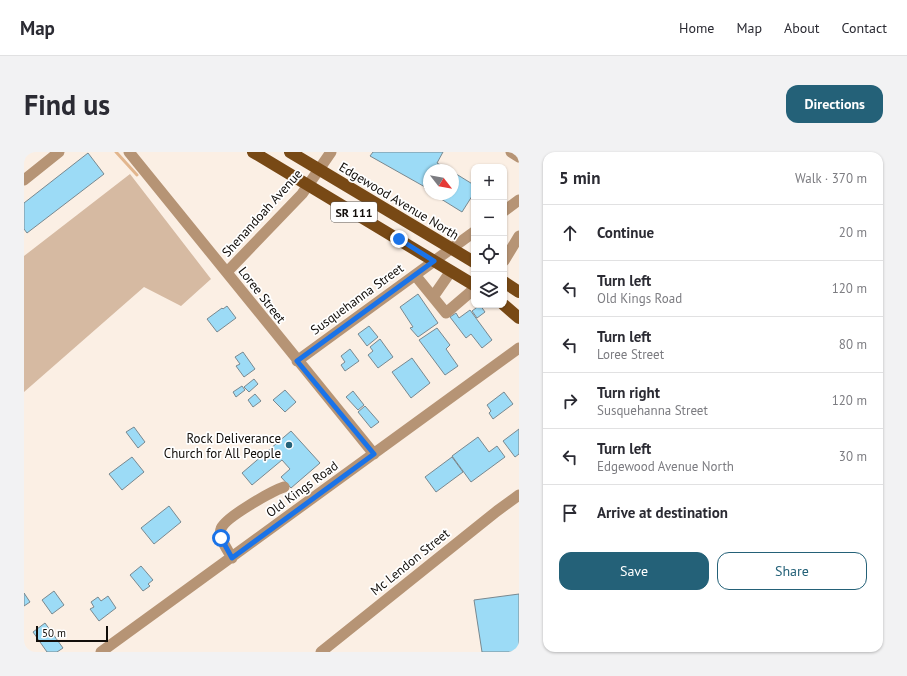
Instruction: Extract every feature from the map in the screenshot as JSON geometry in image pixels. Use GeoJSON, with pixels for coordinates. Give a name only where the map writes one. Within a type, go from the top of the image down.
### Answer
{"type":"FeatureCollection","features":[{"type":"Feature","properties":{"kind":"main road","name":"SR 111"},"geometry":{"type":"LineString","coordinates":[[253,152],[471,283]]}},
{"type":"Feature","properties":{"kind":"main road","name":"Edgewood Avenue North"},"geometry":{"type":"LineString","coordinates":[[290,152],[471,260]]}},
{"type":"Feature","properties":{"kind":"main road"},"geometry":{"type":"LineString","coordinates":[[507,284],[519,292]]}},
{"type":"Feature","properties":{"kind":"main road"},"geometry":{"type":"LineString","coordinates":[[507,308],[519,318]]}},
{"type":"Feature","properties":{"kind":"street","name":"Loree Street"},"geometry":{"type":"LineString","coordinates":[[129,152],[227,272],[297,361],[374,454]]}},
{"type":"Feature","properties":{"kind":"street","name":"Shenandoah Avenue"},"geometry":{"type":"LineString","coordinates":[[227,272],[302,194],[331,152]]}},
{"type":"Feature","properties":{"kind":"street"},"geometry":{"type":"LineString","coordinates":[[511,152],[519,156]]}},
{"type":"Feature","properties":{"kind":"street"},"geometry":{"type":"LineString","coordinates":[[24,180],[53,154]]}},
{"type":"Feature","properties":{"kind":"street","name":"Susquehanna Street"},"geometry":{"type":"LineString","coordinates":[[297,361],[471,234]]}},
{"type":"Feature","properties":{"kind":"street"},"geometry":{"type":"LineString","coordinates":[[507,256],[519,236]]}},
{"type":"Feature","properties":{"kind":"street"},"geometry":{"type":"LineString","coordinates":[[433,297],[451,271]]}},
{"type":"Feature","properties":{"kind":"street"},"geometry":{"type":"LineString","coordinates":[[415,275],[446,313],[471,292]]}},
{"type":"Feature","properties":{"kind":"street","name":"Old Kings Road"},"geometry":{"type":"LineString","coordinates":[[105,651],[519,348]]}},
{"type":"Feature","properties":{"kind":"street"},"geometry":{"type":"LineString","coordinates":[[232,558],[221,538],[220,530],[226,522],[273,491],[284,487]]}},
{"type":"Feature","properties":{"kind":"street","name":"Mc Lendon Street"},"geometry":{"type":"LineString","coordinates":[[320,652],[519,495]]}},
{"type":"Feature","properties":{"kind":"shaded area"},"geometry":{"type":"Polygon","coordinates":[[[130,174],[211,279],[181,306],[144,287],[24,392],[24,256],[130,174]]]}},
{"type":"Feature","properties":{"kind":"building"},"geometry":{"type":"Polygon","coordinates":[[[373,152],[443,152],[437,163],[439,164],[423,164],[423,186],[370,156],[373,152]]]}},
{"type":"Feature","properties":{"kind":"building"},"geometry":{"type":"Polygon","coordinates":[[[88,153],[104,174],[27,233],[24,229],[24,203],[88,153]]]}},
{"type":"Feature","properties":{"kind":"building"},"geometry":{"type":"Polygon","coordinates":[[[459,176],[471,183],[471,198],[462,212],[443,200],[459,200],[459,176]]]}},
{"type":"Feature","properties":{"kind":"building"},"geometry":{"type":"Polygon","coordinates":[[[418,294],[438,323],[418,337],[410,328],[413,327],[400,307],[418,294]]]}},
{"type":"Feature","properties":{"kind":"building"},"geometry":{"type":"Polygon","coordinates":[[[227,306],[236,318],[217,332],[207,319],[227,306]]]}},
{"type":"Feature","properties":{"kind":"building"},"geometry":{"type":"Polygon","coordinates":[[[476,308],[482,308],[485,312],[477,318],[472,311],[476,308]]]}},
{"type":"Feature","properties":{"kind":"building"},"geometry":{"type":"Polygon","coordinates":[[[470,310],[492,340],[482,348],[471,334],[466,338],[450,317],[456,313],[459,318],[470,310]]]}},
{"type":"Feature","properties":{"kind":"building"},"geometry":{"type":"Polygon","coordinates":[[[369,326],[378,337],[367,346],[358,334],[369,326]]]}},
{"type":"Feature","properties":{"kind":"building"},"geometry":{"type":"Polygon","coordinates":[[[437,328],[450,345],[446,349],[458,366],[445,375],[419,340],[437,328]]]}},
{"type":"Feature","properties":{"kind":"building"},"geometry":{"type":"Polygon","coordinates":[[[380,339],[393,357],[378,368],[368,355],[373,351],[370,347],[380,339]]]}},
{"type":"Feature","properties":{"kind":"building"},"geometry":{"type":"Polygon","coordinates":[[[350,349],[359,361],[345,371],[341,365],[345,362],[341,356],[350,349]]]}},
{"type":"Feature","properties":{"kind":"building"},"geometry":{"type":"Polygon","coordinates":[[[243,352],[255,369],[244,377],[236,366],[240,364],[235,357],[243,352]]]}},
{"type":"Feature","properties":{"kind":"building"},"geometry":{"type":"Polygon","coordinates":[[[412,358],[430,383],[411,398],[392,372],[412,358]]]}},
{"type":"Feature","properties":{"kind":"building"},"geometry":{"type":"Polygon","coordinates":[[[254,379],[258,384],[249,392],[244,387],[254,379]]]}},
{"type":"Feature","properties":{"kind":"building"},"geometry":{"type":"Polygon","coordinates":[[[242,386],[245,390],[236,397],[233,392],[242,386]]]}},
{"type":"Feature","properties":{"kind":"building"},"geometry":{"type":"Polygon","coordinates":[[[285,390],[296,402],[285,412],[273,400],[285,390]]]}},
{"type":"Feature","properties":{"kind":"building"},"geometry":{"type":"Polygon","coordinates":[[[353,391],[364,405],[358,410],[346,397],[353,391]]]}},
{"type":"Feature","properties":{"kind":"building"},"geometry":{"type":"Polygon","coordinates":[[[504,392],[513,404],[493,419],[489,413],[491,411],[487,405],[504,392]]]}},
{"type":"Feature","properties":{"kind":"building"},"geometry":{"type":"Polygon","coordinates":[[[255,394],[261,401],[253,407],[248,400],[255,394]]]}},
{"type":"Feature","properties":{"kind":"building"},"geometry":{"type":"Polygon","coordinates":[[[365,406],[379,422],[371,428],[358,412],[365,406]]]}},
{"type":"Feature","properties":{"kind":"building"},"geometry":{"type":"Polygon","coordinates":[[[134,427],[145,442],[138,448],[126,432],[134,427]]]}},
{"type":"Feature","properties":{"kind":"building"},"geometry":{"type":"Polygon","coordinates":[[[519,429],[519,454],[515,457],[503,441],[519,429]]]}},
{"type":"Feature","properties":{"kind":"building","name":"Rock Deliverance Church for All People"},"geometry":{"type":"Polygon","coordinates":[[[291,431],[320,463],[291,488],[281,477],[290,469],[282,460],[252,485],[242,473],[291,431]]]}},
{"type":"Feature","properties":{"kind":"building"},"geometry":{"type":"Polygon","coordinates":[[[478,437],[489,452],[497,446],[505,457],[471,482],[452,456],[478,437]]]}},
{"type":"Feature","properties":{"kind":"building"},"geometry":{"type":"Polygon","coordinates":[[[132,457],[144,472],[122,490],[109,474],[132,457]]]}},
{"type":"Feature","properties":{"kind":"building"},"geometry":{"type":"Polygon","coordinates":[[[452,457],[463,472],[436,492],[425,477],[452,457]]]}},
{"type":"Feature","properties":{"kind":"building"},"geometry":{"type":"Polygon","coordinates":[[[169,506],[181,522],[154,544],[141,528],[169,506]]]}},
{"type":"Feature","properties":{"kind":"building"},"geometry":{"type":"Polygon","coordinates":[[[141,566],[153,580],[148,584],[150,586],[143,591],[130,575],[141,566]]]}},
{"type":"Feature","properties":{"kind":"building"},"geometry":{"type":"Polygon","coordinates":[[[54,591],[64,605],[52,614],[42,600],[54,591]]]}},
{"type":"Feature","properties":{"kind":"building"},"geometry":{"type":"Polygon","coordinates":[[[24,593],[30,602],[24,606],[24,593]]]}},
{"type":"Feature","properties":{"kind":"building"},"geometry":{"type":"Polygon","coordinates":[[[519,594],[519,652],[482,652],[474,600],[519,594]]]}},
{"type":"Feature","properties":{"kind":"building"},"geometry":{"type":"Polygon","coordinates":[[[108,596],[116,608],[99,621],[90,609],[94,607],[91,602],[98,597],[101,601],[108,596]]]}},
{"type":"Feature","properties":{"kind":"building"},"geometry":{"type":"Polygon","coordinates":[[[45,623],[63,648],[57,652],[47,652],[33,632],[45,623]]]}},
{"type":"Feature","properties":{"kind":"waterway"},"geometry":{"type":"LineString","coordinates":[[116,152],[137,175]]}},
{"type":"Feature","properties":{"kind":"place","name":"Rock Deliverance Church for All People"},"geometry":{"type":"Point","coordinates":[289,445]}},
{"type":"Feature","properties":{"kind":"route"},"geometry":{"type":"LineString","coordinates":[[221,538],[232,558],[374,454],[297,361],[434,261],[399,239]]}}]}
